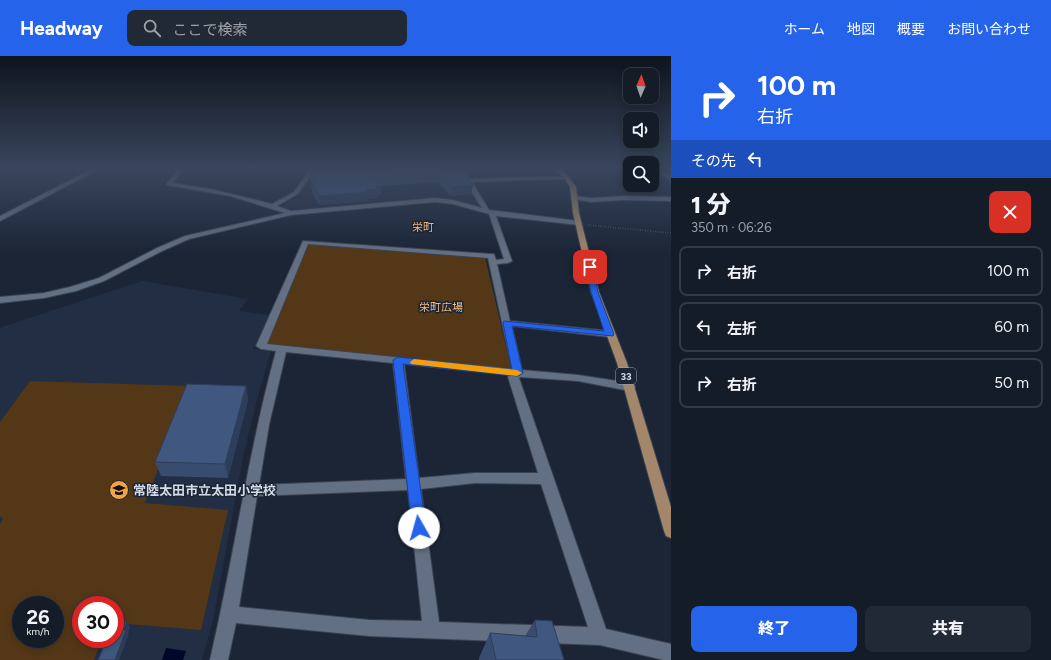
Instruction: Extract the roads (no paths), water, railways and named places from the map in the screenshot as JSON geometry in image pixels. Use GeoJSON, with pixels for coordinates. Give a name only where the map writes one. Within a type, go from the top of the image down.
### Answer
{"type":"FeatureCollection","features":[{"type":"Feature","properties":{"kind":"main road","name":"33"},"geometry":{"type":"LineString","coordinates":[[574,198],[595,292],[630,387],[671,531]]}},
{"type":"Feature","properties":{"kind":"street"},"geometry":{"type":"LineString","coordinates":[[0,219],[44,196]]}},
{"type":"Feature","properties":{"kind":"street"},"geometry":{"type":"LineString","coordinates":[[239,196],[291,213]]}},
{"type":"Feature","properties":{"kind":"street"},"geometry":{"type":"LineString","coordinates":[[272,206],[290,196]]}},
{"type":"Feature","properties":{"kind":"street"},"geometry":{"type":"LineString","coordinates":[[479,196],[490,212],[508,261],[492,262]]}},
{"type":"Feature","properties":{"kind":"street"},"geometry":{"type":"LineString","coordinates":[[574,198],[592,200],[624,198],[671,199]]}},
{"type":"Feature","properties":{"kind":"street"},"geometry":{"type":"LineString","coordinates":[[0,300],[41,297],[80,287],[115,273],[187,237],[291,213],[435,200],[453,202],[490,212],[579,223]]}},
{"type":"Feature","properties":{"kind":"street"},"geometry":{"type":"LineString","coordinates":[[518,373],[491,256],[305,242],[261,346],[518,373],[578,378],[630,387]]}},
{"type":"Feature","properties":{"kind":"street"},"geometry":{"type":"LineString","coordinates":[[0,307],[12,300]]}},
{"type":"Feature","properties":{"kind":"street"},"geometry":{"type":"LineString","coordinates":[[507,323],[610,334]]}},
{"type":"Feature","properties":{"kind":"street"},"geometry":{"type":"LineString","coordinates":[[219,660],[230,614],[250,491],[271,385],[282,348]]}},
{"type":"Feature","properties":{"kind":"street"},"geometry":{"type":"LineString","coordinates":[[398,360],[432,630]]}},
{"type":"Feature","properties":{"kind":"street"},"geometry":{"type":"LineString","coordinates":[[518,373],[513,377],[600,636]]}},
{"type":"Feature","properties":{"kind":"street"},"geometry":{"type":"LineString","coordinates":[[250,491],[413,484],[475,478],[546,479]]}},
{"type":"Feature","properties":{"kind":"street"},"geometry":{"type":"LineString","coordinates":[[230,614],[369,628],[600,636],[671,653]]}},
{"type":"Feature","properties":{"kind":"place","name":"常陸太田市立太田小学校"},"geometry":{"type":"Point","coordinates":[119,490]}},
{"type":"Feature","properties":{"kind":"district","name":"栄町"},"geometry":{"type":"Point","coordinates":[423,227]}},
{"type":"Feature","properties":{"kind":"park label","name":"栄町広場"},"geometry":{"type":"Point","coordinates":[441,307]}}]}
